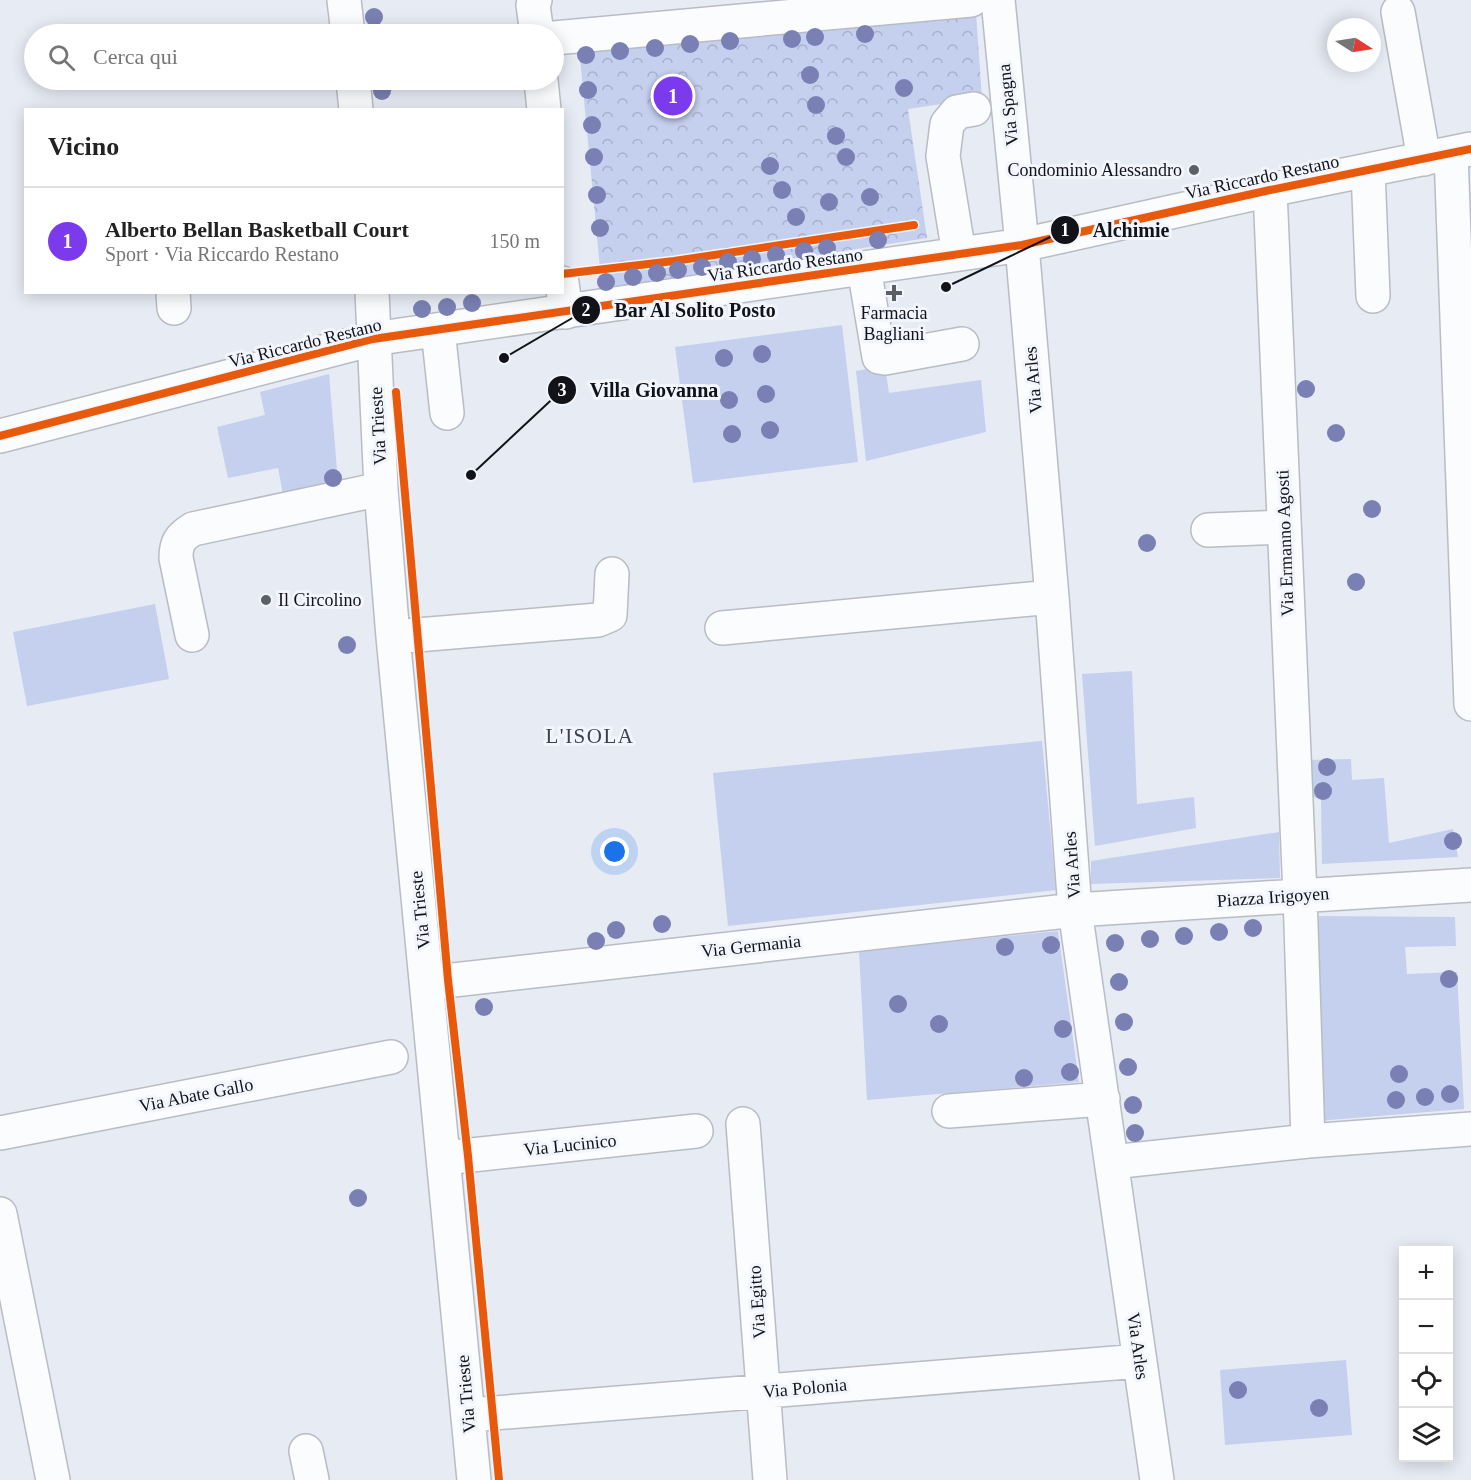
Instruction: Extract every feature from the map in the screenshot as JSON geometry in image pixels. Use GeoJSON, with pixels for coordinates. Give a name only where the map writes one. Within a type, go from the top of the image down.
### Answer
{"type":"FeatureCollection","features":[{"type":"Feature","properties":{"kind":"street"},"geometry":{"type":"LineString","coordinates":[[344,0],[347,24]]}},
{"type":"Feature","properties":{"kind":"street"},"geometry":{"type":"LineString","coordinates":[[535,0],[536,24]]}},
{"type":"Feature","properties":{"kind":"street"},"geometry":{"type":"LineString","coordinates":[[564,37],[971,0]]}},
{"type":"Feature","properties":{"kind":"street","name":"Via Spagna"},"geometry":{"type":"LineString","coordinates":[[998,0],[1022,246]]}},
{"type":"Feature","properties":{"kind":"street"},"geometry":{"type":"LineString","coordinates":[[1398,12],[1449,154],[1463,257],[1471,704]]}},
{"type":"Feature","properties":{"kind":"street"},"geometry":{"type":"LineString","coordinates":[[354,90],[356,108]]}},
{"type":"Feature","properties":{"kind":"street"},"geometry":{"type":"LineString","coordinates":[[542,90],[544,108]]}},
{"type":"Feature","properties":{"kind":"street"},"geometry":{"type":"LineString","coordinates":[[959,254],[943,156],[947,124],[957,112],[974,109]]}},
{"type":"Feature","properties":{"kind":"street","name":"Via Riccardo Restano"},"geometry":{"type":"LineString","coordinates":[[0,436],[373,339],[438,330],[564,297],[864,268],[1022,246],[1270,190],[1449,154]]}},
{"type":"Feature","properties":{"kind":"street"},"geometry":{"type":"LineString","coordinates":[[1368,170],[1373,296]]}},
{"type":"Feature","properties":{"kind":"street","name":"Via Ermanno Agosti"},"geometry":{"type":"LineString","coordinates":[[1270,190],[1300,895],[1308,1141]]}},
{"type":"Feature","properties":{"kind":"street","name":"Via Arles"},"geometry":{"type":"LineString","coordinates":[[1022,246],[1052,597],[1075,910],[1157,1480]]}},
{"type":"Feature","properties":{"kind":"street"},"geometry":{"type":"LineString","coordinates":[[864,268],[879,357],[885,358],[962,344]]}},
{"type":"Feature","properties":{"kind":"street","name":"Via Trieste"},"geometry":{"type":"LineString","coordinates":[[372,294],[381,489],[393,637],[474,1480]]}},
{"type":"Feature","properties":{"kind":"street"},"geometry":{"type":"LineString","coordinates":[[438,330],[447,413]]}},
{"type":"Feature","properties":{"kind":"street"},"geometry":{"type":"LineString","coordinates":[[192,635],[176,558],[176,548],[181,537],[193,529],[381,489]]}},
{"type":"Feature","properties":{"kind":"street"},"geometry":{"type":"LineString","coordinates":[[1208,530],[1284,527]]}},
{"type":"Feature","properties":{"kind":"street"},"geometry":{"type":"LineString","coordinates":[[393,637],[598,620],[610,615],[612,574]]}},
{"type":"Feature","properties":{"kind":"street"},"geometry":{"type":"LineString","coordinates":[[722,628],[1052,597]]}},
{"type":"Feature","properties":{"kind":"street","name":"Piazza Irigoyen"},"geometry":{"type":"LineString","coordinates":[[1075,910],[1471,885]]}},
{"type":"Feature","properties":{"kind":"street","name":"Via Germania"},"geometry":{"type":"LineString","coordinates":[[427,983],[1075,910]]}},
{"type":"Feature","properties":{"kind":"street","name":"Via Abate Gallo"},"geometry":{"type":"LineString","coordinates":[[0,1133],[391,1057]]}},
{"type":"Feature","properties":{"kind":"street"},"geometry":{"type":"LineString","coordinates":[[949,1111],[1103,1099]]}},
{"type":"Feature","properties":{"kind":"street","name":"Via Egitto"},"geometry":{"type":"LineString","coordinates":[[743,1125],[770,1480]]}},
{"type":"Feature","properties":{"kind":"street"},"geometry":{"type":"LineString","coordinates":[[1112,1162],[1308,1141],[1471,1129]]}},
{"type":"Feature","properties":{"kind":"street","name":"Via Lucinico"},"geometry":{"type":"LineString","coordinates":[[444,1158],[696,1131]]}},
{"type":"Feature","properties":{"kind":"street"},"geometry":{"type":"LineString","coordinates":[[0,1214],[53,1480]]}},
{"type":"Feature","properties":{"kind":"street","name":"Via Polonia"},"geometry":{"type":"LineString","coordinates":[[469,1415],[1140,1360]]}},
{"type":"Feature","properties":{"kind":"green space"},"geometry":{"type":"Polygon","coordinates":[[[976,14],[982,98],[908,109],[927,238],[602,289],[579,47],[976,14]]]}},
{"type":"Feature","properties":{"kind":"green space"},"geometry":{"type":"Polygon","coordinates":[[[842,325],[858,462],[693,483],[675,347],[842,325]]]}},
{"type":"Feature","properties":{"kind":"green space"},"geometry":{"type":"Polygon","coordinates":[[[885,366],[889,393],[981,380],[986,432],[866,461],[856,371],[885,366]]]}},
{"type":"Feature","properties":{"kind":"green space"},"geometry":{"type":"Polygon","coordinates":[[[329,374],[338,482],[283,494],[278,468],[228,478],[217,427],[265,415],[260,392],[329,374]]]}},
{"type":"Feature","properties":{"kind":"green space"},"geometry":{"type":"Polygon","coordinates":[[[155,604],[169,679],[27,706],[13,632],[155,604]]]}},
{"type":"Feature","properties":{"kind":"green space"},"geometry":{"type":"Polygon","coordinates":[[[1132,671],[1137,804],[1194,797],[1196,828],[1095,846],[1082,674],[1132,671]]]}},
{"type":"Feature","properties":{"kind":"green space"},"geometry":{"type":"Polygon","coordinates":[[[1042,741],[1056,890],[728,926],[713,773],[1042,741]]]}},
{"type":"Feature","properties":{"kind":"green space"},"geometry":{"type":"Polygon","coordinates":[[[1351,759],[1352,780],[1384,778],[1389,843],[1453,829],[1458,857],[1322,864],[1321,798],[1307,797],[1306,760],[1351,759]]]}},
{"type":"Feature","properties":{"kind":"green space"},"geometry":{"type":"Polygon","coordinates":[[[1279,832],[1280,878],[1091,884],[1091,861],[1279,832]]]}},
{"type":"Feature","properties":{"kind":"green space"},"geometry":{"type":"Polygon","coordinates":[[[1310,916],[1455,917],[1456,946],[1405,947],[1407,974],[1457,972],[1464,1109],[1317,1121],[1310,916]]]}},
{"type":"Feature","properties":{"kind":"green space"},"geometry":{"type":"Polygon","coordinates":[[[1058,931],[1079,1082],[867,1100],[859,951],[1058,931]]]}},
{"type":"Feature","properties":{"kind":"green space"},"geometry":{"type":"Polygon","coordinates":[[[1346,1360],[1352,1435],[1225,1445],[1220,1370],[1346,1360]]]}},
{"type":"Feature","properties":{"kind":"cycle path"},"geometry":{"type":"LineString","coordinates":[[0,436],[373,339],[1022,245],[1270,190],[1471,149]]}},
{"type":"Feature","properties":{"kind":"cycle path"},"geometry":{"type":"LineString","coordinates":[[564,274],[674,261],[914,225]]}},
{"type":"Feature","properties":{"kind":"cycle path"},"geometry":{"type":"LineString","coordinates":[[396,392],[448,980],[468,1156],[499,1480]]}},
{"type":"Feature","properties":{"kind":"place","name":"Alberto Bellan Basketball Court"},"geometry":{"type":"Point","coordinates":[673,96]}},
{"type":"Feature","properties":{"kind":"place","name":"Condominio Alessandro"},"geometry":{"type":"Point","coordinates":[1194,170]}},
{"type":"Feature","properties":{"kind":"place","name":"Alchimie"},"geometry":{"type":"Point","coordinates":[946,287]}},
{"type":"Feature","properties":{"kind":"place","name":"Farmacia Bagliani"},"geometry":{"type":"Point","coordinates":[894,293]}},
{"type":"Feature","properties":{"kind":"place","name":"Bar Al Solito Posto"},"geometry":{"type":"Point","coordinates":[504,358]}},
{"type":"Feature","properties":{"kind":"place","name":"Villa Giovanna"},"geometry":{"type":"Point","coordinates":[471,475]}},
{"type":"Feature","properties":{"kind":"place","name":"Il Circolino"},"geometry":{"type":"Point","coordinates":[266,600]}},
{"type":"Feature","properties":{"kind":"district","name":"L'ISOLA"},"geometry":{"type":"Point","coordinates":[590,736]}}]}
